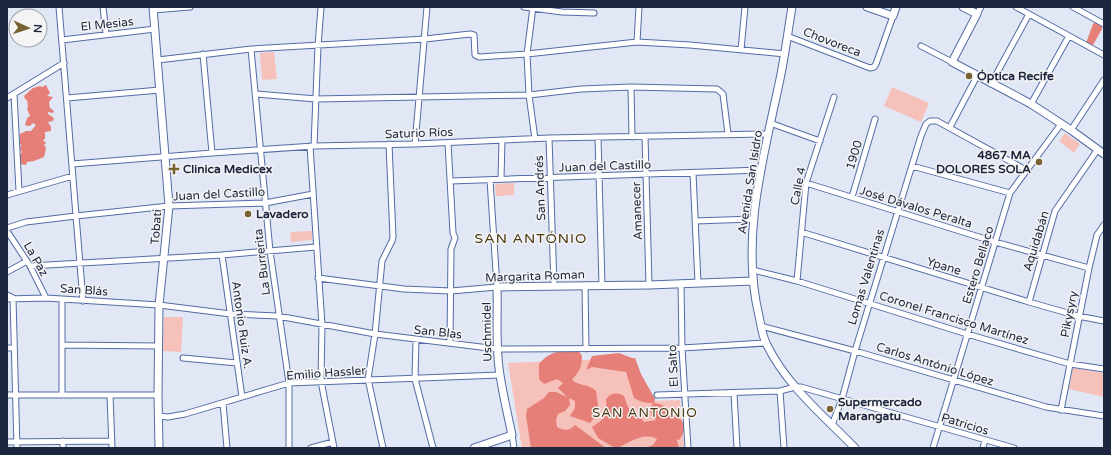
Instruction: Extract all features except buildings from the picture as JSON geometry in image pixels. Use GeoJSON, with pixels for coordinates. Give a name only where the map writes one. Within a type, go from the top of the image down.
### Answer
{"type":"FeatureCollection","features":[{"type":"Feature","properties":{"kind":"street"},"geometry":{"type":"LineString","coordinates":[[59,7],[83,301]]}},
{"type":"Feature","properties":{"kind":"street"},"geometry":{"type":"LineString","coordinates":[[103,7],[106,34]]}},
{"type":"Feature","properties":{"kind":"street"},"geometry":{"type":"LineString","coordinates":[[153,8],[190,7]]}},
{"type":"Feature","properties":{"kind":"street"},"geometry":{"type":"LineString","coordinates":[[321,7],[312,146],[313,194],[322,325],[321,381],[334,448]]}},
{"type":"Feature","properties":{"kind":"street"},"geometry":{"type":"LineString","coordinates":[[415,144],[427,7]]}},
{"type":"Feature","properties":{"kind":"street"},"geometry":{"type":"LineString","coordinates":[[524,7],[562,12],[594,12]]}},
{"type":"Feature","properties":{"kind":"street"},"geometry":{"type":"LineString","coordinates":[[636,42],[640,7]]}},
{"type":"Feature","properties":{"kind":"street"},"geometry":{"type":"LineString","coordinates":[[741,50],[745,7]]}},
{"type":"Feature","properties":{"kind":"street","name":"Avenida San Isidro"},"geometry":{"type":"LineString","coordinates":[[792,7],[785,54],[770,123],[753,219],[753,281],[755,300],[766,343],[780,368],[795,387],[855,448]]}},
{"type":"Feature","properties":{"kind":"street"},"geometry":{"type":"LineString","coordinates":[[868,7],[893,16],[896,7]]}},
{"type":"Feature","properties":{"kind":"street"},"geometry":{"type":"LineString","coordinates":[[963,7],[977,14]]}},
{"type":"Feature","properties":{"kind":"street"},"geometry":{"type":"LineString","coordinates":[[952,62],[981,7]]}},
{"type":"Feature","properties":{"kind":"street"},"geometry":{"type":"LineString","coordinates":[[1016,7],[1104,55]]}},
{"type":"Feature","properties":{"kind":"street"},"geometry":{"type":"LineString","coordinates":[[1073,7],[1104,24]]}},
{"type":"Feature","properties":{"kind":"street","name":"Tobati"},"geometry":{"type":"LineString","coordinates":[[153,8],[169,206],[159,306],[159,448]]}},
{"type":"Feature","properties":{"kind":"street"},"geometry":{"type":"LineString","coordinates":[[533,8],[527,54],[529,95],[534,139]]}},
{"type":"Feature","properties":{"kind":"street"},"geometry":{"type":"LineString","coordinates":[[991,84],[1029,14]]}},
{"type":"Feature","properties":{"kind":"street","name":"Chovoreca"},"geometry":{"type":"LineString","coordinates":[[787,36],[870,68],[874,67],[876,64],[893,16]]}},
{"type":"Feature","properties":{"kind":"street","name":"El Mesias"},"geometry":{"type":"LineString","coordinates":[[62,40],[106,34],[155,30]]}},
{"type":"Feature","properties":{"kind":"street"},"geometry":{"type":"LineString","coordinates":[[158,60],[251,49],[425,39],[473,34],[475,38],[475,55],[477,57],[527,54],[636,42],[690,45],[785,54]]}},
{"type":"Feature","properties":{"kind":"street"},"geometry":{"type":"LineString","coordinates":[[1031,104],[1069,36]]}},
{"type":"Feature","properties":{"kind":"street"},"geometry":{"type":"LineString","coordinates":[[921,46],[1031,104],[1101,152]]}},
{"type":"Feature","properties":{"kind":"street","name":"La Burrerita"},"geometry":{"type":"LineString","coordinates":[[251,49],[270,251],[278,316],[289,384],[289,448]]}},
{"type":"Feature","properties":{"kind":"street"},"geometry":{"type":"LineString","coordinates":[[203,54],[212,153]]}},
{"type":"Feature","properties":{"kind":"street"},"geometry":{"type":"LineString","coordinates":[[7,98],[64,63]]}},
{"type":"Feature","properties":{"kind":"street"},"geometry":{"type":"LineString","coordinates":[[977,76],[950,127],[1026,170]]}},
{"type":"Feature","properties":{"kind":"street"},"geometry":{"type":"LineString","coordinates":[[1071,130],[1104,80]]}},
{"type":"Feature","properties":{"kind":"street"},"geometry":{"type":"LineString","coordinates":[[256,94],[316,99],[529,95],[581,89],[631,87],[717,89],[723,94],[728,134]]}},
{"type":"Feature","properties":{"kind":"street"},"geometry":{"type":"LineString","coordinates":[[631,87],[632,137]]}},
{"type":"Feature","properties":{"kind":"street"},"geometry":{"type":"LineString","coordinates":[[67,98],[160,90]]}},
{"type":"Feature","properties":{"kind":"street"},"geometry":{"type":"LineString","coordinates":[[14,94],[19,191]]}},
{"type":"Feature","properties":{"kind":"street","name":"Calle 4"},"geometry":{"type":"LineString","coordinates":[[797,281],[806,184],[834,97]]}},
{"type":"Feature","properties":{"kind":"street","name":"1900"},"geometry":{"type":"LineString","coordinates":[[852,197],[875,119]]}},
{"type":"Feature","properties":{"kind":"street","name":"Lomas Valentinas"},"geometry":{"type":"LineString","coordinates":[[832,424],[842,398],[921,136],[926,124],[930,121],[937,121],[950,127]]}},
{"type":"Feature","properties":{"kind":"street"},"geometry":{"type":"LineString","coordinates":[[770,123],[820,141]]}},
{"type":"Feature","properties":{"kind":"street","name":"Estero Bellaco"},"geometry":{"type":"LineString","coordinates":[[933,448],[1010,193],[1061,124]]}},
{"type":"Feature","properties":{"kind":"street","name":"Saturio Ríos"},"geometry":{"type":"LineString","coordinates":[[72,164],[312,146],[448,143],[549,138],[768,134]]}},
{"type":"Feature","properties":{"kind":"street","name":"Amanecer"},"geometry":{"type":"LineString","coordinates":[[645,136],[649,284]]}},
{"type":"Feature","properties":{"kind":"street"},"geometry":{"type":"LineString","coordinates":[[598,137],[602,285]]}},
{"type":"Feature","properties":{"kind":"street","name":"San Andrés"},"geometry":{"type":"LineString","coordinates":[[549,138],[554,285]]}},
{"type":"Feature","properties":{"kind":"street"},"geometry":{"type":"LineString","coordinates":[[501,179],[502,140]]}},
{"type":"Feature","properties":{"kind":"street"},"geometry":{"type":"LineString","coordinates":[[448,143],[453,233],[455,238],[451,249],[450,343]]}},
{"type":"Feature","properties":{"kind":"street"},"geometry":{"type":"LineString","coordinates":[[383,448],[368,380],[375,334],[382,261],[393,237],[389,144]]}},
{"type":"Feature","properties":{"kind":"street","name":"Aquidabán"},"geometry":{"type":"LineString","coordinates":[[1029,302],[1055,211],[1101,152]]}},
{"type":"Feature","properties":{"kind":"street"},"geometry":{"type":"LineString","coordinates":[[912,166],[1010,193]]}},
{"type":"Feature","properties":{"kind":"street","name":"Juan del Castillo"},"geometry":{"type":"LineString","coordinates":[[450,181],[761,170]]}},
{"type":"Feature","properties":{"kind":"street"},"geometry":{"type":"LineString","coordinates":[[693,173],[698,283]]}},
{"type":"Feature","properties":{"kind":"street"},"geometry":{"type":"LineString","coordinates":[[7,196],[19,191],[73,176]]}},
{"type":"Feature","properties":{"kind":"street","name":"Uschmidel"},"geometry":{"type":"LineString","coordinates":[[490,180],[497,287],[497,349],[500,375],[512,436]]}},
{"type":"Feature","properties":{"kind":"street","name":"José Dávalos Peralta"},"geometry":{"type":"LineString","coordinates":[[806,184],[995,242],[1089,268]]}},
{"type":"Feature","properties":{"kind":"street","name":"Juan del Castillo"},"geometry":{"type":"LineString","coordinates":[[7,228],[26,222],[76,216],[169,206],[265,203],[313,194]]}},
{"type":"Feature","properties":{"kind":"street"},"geometry":{"type":"LineString","coordinates":[[695,220],[753,219]]}},
{"type":"Feature","properties":{"kind":"street","name":"Pikysyry"},"geometry":{"type":"LineString","coordinates":[[1061,410],[1078,316],[1089,268],[1097,235],[1104,225]]}},
{"type":"Feature","properties":{"kind":"street","name":"La Paz"},"geometry":{"type":"LineString","coordinates":[[7,231],[29,263],[46,298]]}},
{"type":"Feature","properties":{"kind":"street","name":"Ypane"},"geometry":{"type":"LineString","coordinates":[[801,232],[981,288],[1078,316],[1104,321]]}},
{"type":"Feature","properties":{"kind":"street"},"geometry":{"type":"LineString","coordinates":[[7,272],[29,263],[80,264],[222,255],[316,246]]}},
{"type":"Feature","properties":{"kind":"street","name":"Antonio Ruiz A."},"geometry":{"type":"LineString","coordinates":[[222,255],[242,397]]}},
{"type":"Feature","properties":{"kind":"street","name":"Coronel Francisco Martínez"},"geometry":{"type":"LineString","coordinates":[[753,270],[797,281],[967,334],[1070,364],[1104,370]]}},
{"type":"Feature","properties":{"kind":"street","name":"Margarita Roman"},"geometry":{"type":"LineString","coordinates":[[318,278],[404,289],[451,291],[497,287],[554,285],[753,281]]}},
{"type":"Feature","properties":{"kind":"street","name":"El Salto"},"geometry":{"type":"LineString","coordinates":[[681,283],[682,348],[688,448]]}},
{"type":"Feature","properties":{"kind":"street"},"geometry":{"type":"LineString","coordinates":[[585,285],[586,349]]}},
{"type":"Feature","properties":{"kind":"street"},"geometry":{"type":"LineString","coordinates":[[7,294],[13,298],[17,445]]}},
{"type":"Feature","properties":{"kind":"street","name":"San Blás"},"geometry":{"type":"LineString","coordinates":[[7,299],[46,298],[159,306]]}},
{"type":"Feature","properties":{"kind":"street"},"geometry":{"type":"LineString","coordinates":[[62,299],[62,395]]}},
{"type":"Feature","properties":{"kind":"street","name":"San Blas"},"geometry":{"type":"LineString","coordinates":[[159,306],[231,314],[278,316],[375,334],[497,349],[682,348],[766,343]]}},
{"type":"Feature","properties":{"kind":"street","name":"Carlos António López"},"geometry":{"type":"LineString","coordinates":[[761,326],[855,351],[953,381],[1046,407],[1104,416]]}},
{"type":"Feature","properties":{"kind":"street"},"geometry":{"type":"LineString","coordinates":[[416,340],[415,379],[433,448]]}},
{"type":"Feature","properties":{"kind":"street"},"geometry":{"type":"LineString","coordinates":[[62,345],[158,346]]}},
{"type":"Feature","properties":{"kind":"street"},"geometry":{"type":"LineString","coordinates":[[7,348],[14,348]]}},
{"type":"Feature","properties":{"kind":"street"},"geometry":{"type":"LineString","coordinates":[[183,358],[237,363]]}},
{"type":"Feature","properties":{"kind":"street","name":"Emilio Hassler"},"geometry":{"type":"LineString","coordinates":[[158,416],[177,416],[289,384],[321,381],[500,375]]}},
{"type":"Feature","properties":{"kind":"street"},"geometry":{"type":"LineString","coordinates":[[657,395],[780,391],[795,387]]}},
{"type":"Feature","properties":{"kind":"street","name":"Patricios"},"geometry":{"type":"LineString","coordinates":[[795,387],[801,387],[842,398],[1014,448]]}},
{"type":"Feature","properties":{"kind":"street"},"geometry":{"type":"LineString","coordinates":[[780,391],[784,448]]}},
{"type":"Feature","properties":{"kind":"street"},"geometry":{"type":"LineString","coordinates":[[734,393],[737,448]]}},
{"type":"Feature","properties":{"kind":"street"},"geometry":{"type":"LineString","coordinates":[[7,395],[158,395]]}},
{"type":"Feature","properties":{"kind":"street"},"geometry":{"type":"LineString","coordinates":[[110,395],[112,448]]}},
{"type":"Feature","properties":{"kind":"street"},"geometry":{"type":"LineString","coordinates":[[223,403],[227,448]]}},
{"type":"Feature","properties":{"kind":"street"},"geometry":{"type":"LineString","coordinates":[[474,448],[512,436],[514,448]]}},
{"type":"Feature","properties":{"kind":"street"},"geometry":{"type":"LineString","coordinates":[[982,448],[985,440]]}},
{"type":"Feature","properties":{"kind":"street"},"geometry":{"type":"LineString","coordinates":[[7,442],[17,445],[112,441]]}},
{"type":"Feature","properties":{"kind":"street"},"geometry":{"type":"LineString","coordinates":[[63,442],[63,448]]}},
{"type":"Feature","properties":{"kind":"street"},"geometry":{"type":"LineString","coordinates":[[311,448],[333,442]]}},
{"type":"Feature","properties":{"kind":"shaded area"},"geometry":{"type":"Polygon","coordinates":[[[1096,22],[1102,25],[1102,29],[1093,45],[1086,43],[1093,24],[1096,22]]]}},
{"type":"Feature","properties":{"kind":"shaded area"},"geometry":{"type":"Polygon","coordinates":[[[274,52],[277,79],[262,80],[260,53],[274,52]]]}},
{"type":"Feature","properties":{"kind":"shaded area"},"geometry":{"type":"Polygon","coordinates":[[[46,85],[50,93],[47,96],[53,97],[49,102],[50,108],[54,111],[53,113],[48,112],[48,114],[54,118],[53,121],[48,122],[51,127],[51,131],[45,132],[45,139],[43,140],[46,143],[44,145],[46,148],[44,157],[27,162],[26,165],[20,164],[19,156],[22,152],[20,149],[20,134],[26,131],[31,131],[36,125],[33,123],[30,126],[25,125],[27,118],[30,116],[27,109],[27,100],[24,96],[33,88],[46,85]]]}},
{"type":"Feature","properties":{"kind":"shaded area"},"geometry":{"type":"Polygon","coordinates":[[[892,87],[929,103],[921,122],[884,106],[892,87]]]}},
{"type":"Feature","properties":{"kind":"shaded area"},"geometry":{"type":"Polygon","coordinates":[[[1065,133],[1080,144],[1074,153],[1059,141],[1065,133]]]}},
{"type":"Feature","properties":{"kind":"shaded area"},"geometry":{"type":"Polygon","coordinates":[[[514,183],[514,195],[496,196],[495,184],[514,183]]]}},
{"type":"Feature","properties":{"kind":"shaded area"},"geometry":{"type":"Polygon","coordinates":[[[312,231],[312,240],[291,242],[290,232],[312,231]]]}},
{"type":"Feature","properties":{"kind":"shaded area"},"geometry":{"type":"Polygon","coordinates":[[[164,317],[183,317],[181,352],[163,351],[164,317]]]}},
{"type":"Feature","properties":{"kind":"shaded area"},"geometry":{"type":"Polygon","coordinates":[[[578,350],[582,356],[581,366],[572,380],[596,391],[599,412],[590,423],[570,416],[575,408],[575,401],[569,398],[570,405],[565,411],[558,414],[556,420],[557,427],[567,430],[575,425],[606,448],[531,448],[526,416],[527,409],[544,398],[549,392],[556,392],[567,397],[558,388],[563,383],[557,379],[544,384],[539,379],[539,364],[543,359],[557,352],[578,350]]]}},
{"type":"Feature","properties":{"kind":"shaded area"},"geometry":{"type":"Polygon","coordinates":[[[619,353],[635,358],[641,374],[655,399],[654,403],[660,404],[667,408],[668,416],[678,418],[683,423],[684,431],[682,435],[679,440],[674,439],[677,440],[679,448],[645,448],[653,445],[657,439],[652,437],[642,437],[615,448],[598,438],[592,427],[601,421],[605,416],[606,399],[612,394],[624,396],[631,412],[640,417],[644,422],[656,420],[651,415],[650,408],[653,403],[643,402],[634,398],[626,372],[592,367],[586,370],[592,356],[619,353]]]}},
{"type":"Feature","properties":{"kind":"shaded area"},"geometry":{"type":"Polygon","coordinates":[[[632,358],[652,401],[680,400],[684,448],[522,448],[508,363],[632,358]]]}},
{"type":"Feature","properties":{"kind":"shaded area"},"geometry":{"type":"Polygon","coordinates":[[[1073,368],[1104,373],[1104,397],[1069,389],[1073,368]]]}},
{"type":"Feature","properties":{"kind":"place","name":"Óptica Recife"},"geometry":{"type":"Point","coordinates":[969,76]}},
{"type":"Feature","properties":{"kind":"place","name":"4867 MA DOLORES SOLA"},"geometry":{"type":"Point","coordinates":[1039,162]}},
{"type":"Feature","properties":{"kind":"place","name":"Clinica Medicex"},"geometry":{"type":"Point","coordinates":[174,169]}},
{"type":"Feature","properties":{"kind":"place","name":"Lavadero"},"geometry":{"type":"Point","coordinates":[248,214]}},
{"type":"Feature","properties":{"kind":"place","name":"Supermercado Marangatu"},"geometry":{"type":"Point","coordinates":[830,409]}},
{"type":"Feature","properties":{"kind":"district","name":"SAN ANTÓNIO"},"geometry":{"type":"Point","coordinates":[531,238]}},
{"type":"Feature","properties":{"kind":"district","name":"SAN ANTONIO"},"geometry":{"type":"Point","coordinates":[645,413]}}]}
